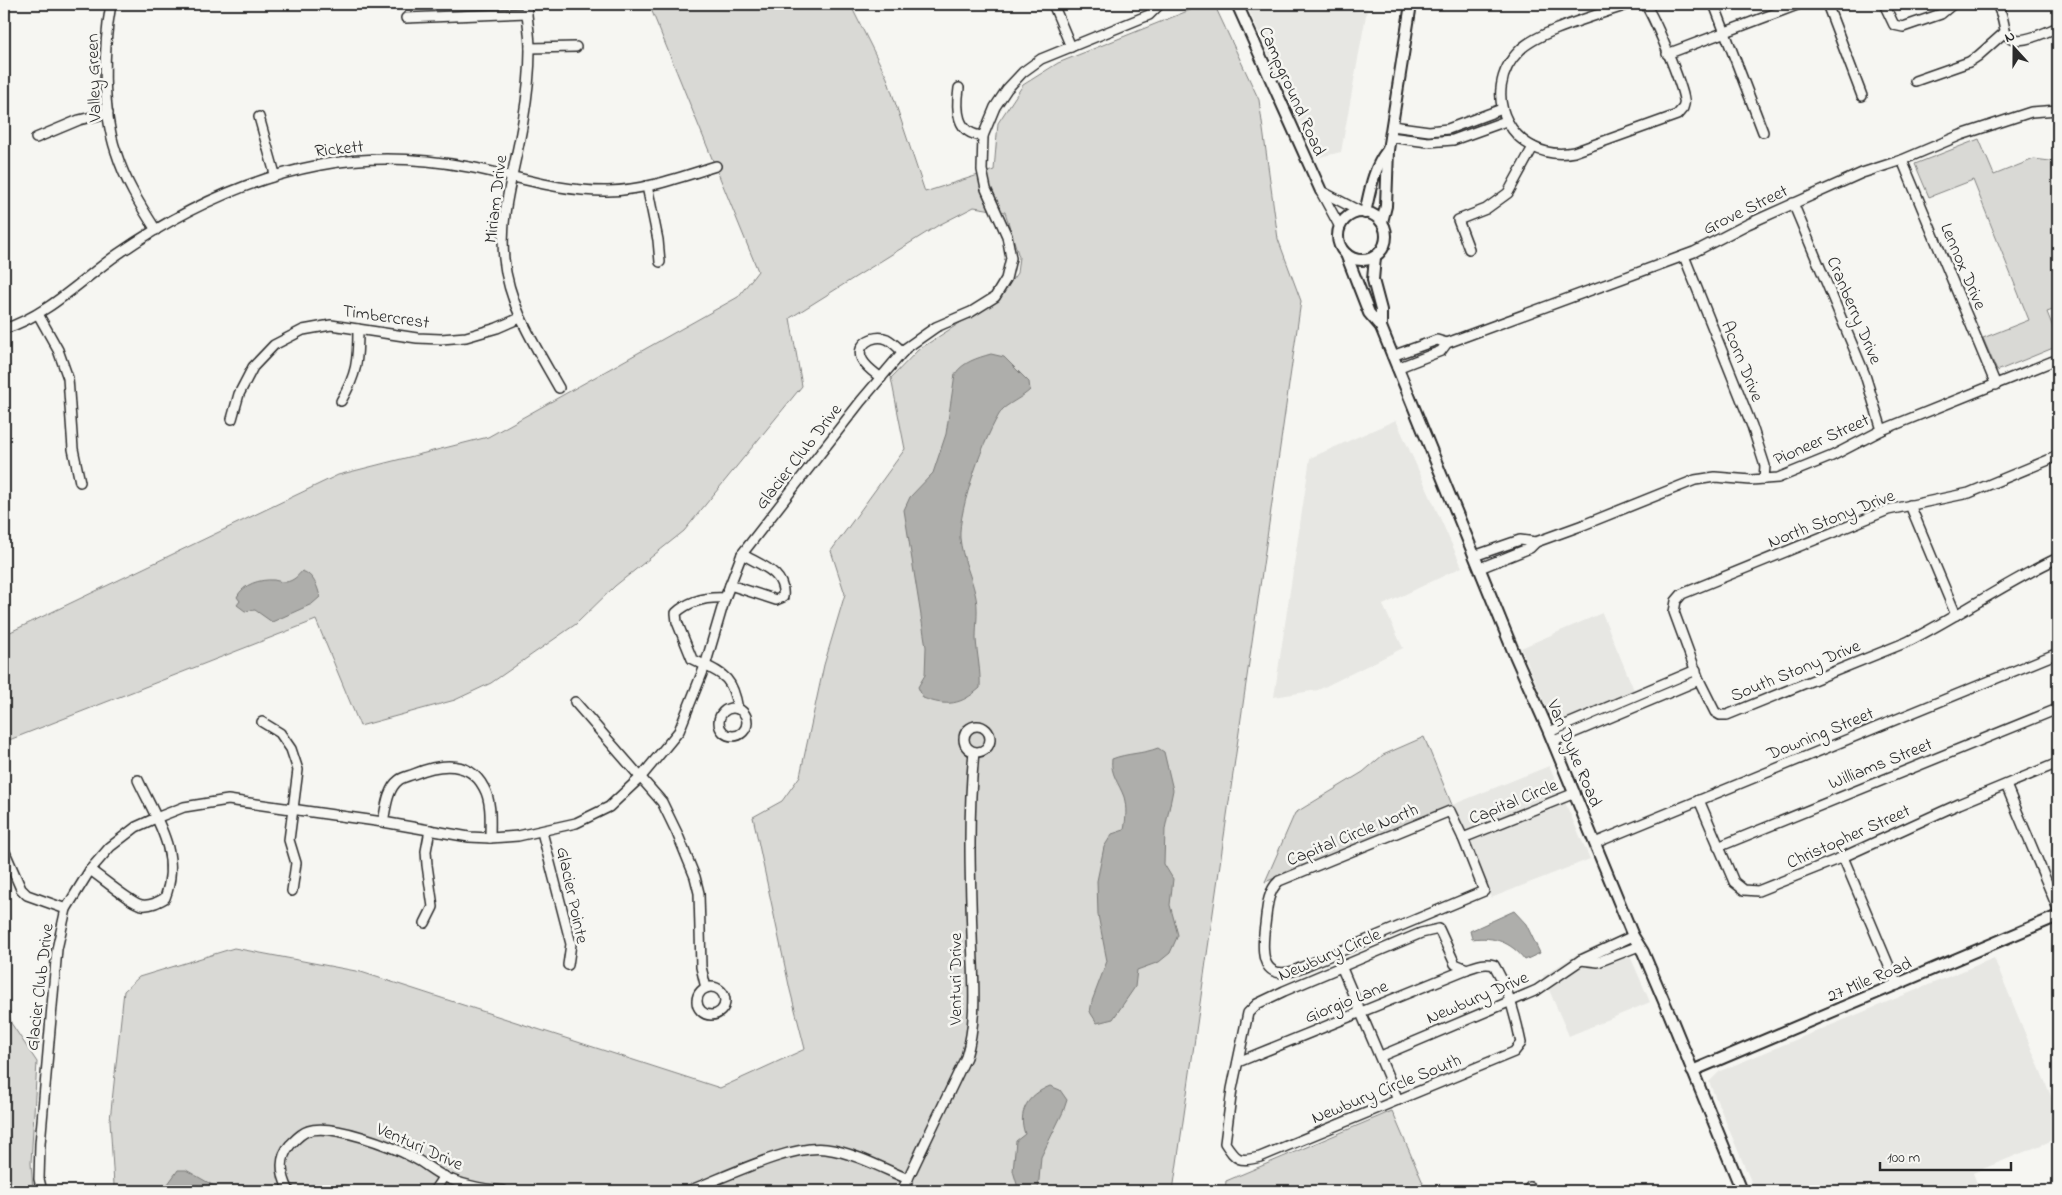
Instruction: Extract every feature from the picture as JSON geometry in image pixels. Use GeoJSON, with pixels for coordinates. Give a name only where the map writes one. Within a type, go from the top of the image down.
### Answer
{"type":"FeatureCollection","features":[{"type":"Feature","properties":{"kind":"street","name":"Valley Green"},"geometry":{"type":"LineString","coordinates":[[110,4],[106,32],[108,114],[115,151],[136,199],[156,230]]}},
{"type":"Feature","properties":{"kind":"street"},"geometry":{"type":"LineString","coordinates":[[1053,4],[1071,47]]}},
{"type":"Feature","properties":{"kind":"street","name":"Glacier Club Drive"},"geometry":{"type":"LineString","coordinates":[[42,1191],[39,1179],[40,1144],[57,950],[66,909],[90,870],[110,847],[136,827],[184,806],[228,800],[383,822],[469,837],[490,838],[542,832],[576,823],[609,807],[641,777],[679,731],[705,666],[725,598],[742,554],[880,378],[903,352],[936,327],[971,312],[996,297],[1006,279],[1011,258],[1007,236],[986,189],[982,170],[983,136],[995,107],[1007,89],[1023,72],[1041,59],[1149,15],[1160,4]]}},
{"type":"Feature","properties":{"kind":"street","name":"Campground Road"},"geometry":{"type":"LineString","coordinates":[[1237,4],[1321,192],[1340,228]]}},
{"type":"Feature","properties":{"kind":"street"},"geometry":{"type":"LineString","coordinates":[[1363,212],[1346,218],[1340,228],[1339,240],[1346,254],[1360,260],[1375,257],[1385,245],[1386,237],[1382,222],[1386,206],[1388,150],[1411,4]]}},
{"type":"Feature","properties":{"kind":"street"},"geometry":{"type":"LineString","coordinates":[[1629,4],[1540,36],[1520,50],[1512,59],[1504,75],[1502,109],[1506,121],[1516,135],[1533,147],[1561,154],[1574,152],[1677,114],[1683,108],[1684,99],[1650,12],[1644,4]]}},
{"type":"Feature","properties":{"kind":"street"},"geometry":{"type":"LineString","coordinates":[[1714,4],[1763,132]]}},
{"type":"Feature","properties":{"kind":"street"},"geometry":{"type":"LineString","coordinates":[[1667,54],[1800,4]]}},
{"type":"Feature","properties":{"kind":"street"},"geometry":{"type":"LineString","coordinates":[[1827,4],[1862,96]]}},
{"type":"Feature","properties":{"kind":"street"},"geometry":{"type":"LineString","coordinates":[[1884,4],[1894,25],[1902,28],[1941,14],[1953,4]]}},
{"type":"Feature","properties":{"kind":"street"},"geometry":{"type":"LineString","coordinates":[[1996,4],[2001,14],[2005,32],[2012,39],[2024,40],[2058,27]]}},
{"type":"Feature","properties":{"kind":"street"},"geometry":{"type":"LineString","coordinates":[[406,18],[526,9]]}},
{"type":"Feature","properties":{"kind":"street","name":"Miriam Drive"},"geometry":{"type":"LineString","coordinates":[[526,9],[530,48],[523,120],[504,226],[504,259],[509,284],[520,318],[559,388]]}},
{"type":"Feature","properties":{"kind":"street"},"geometry":{"type":"LineString","coordinates":[[1915,81],[1969,62],[2005,32]]}},
{"type":"Feature","properties":{"kind":"street"},"geometry":{"type":"LineString","coordinates":[[530,48],[576,47]]}},
{"type":"Feature","properties":{"kind":"street"},"geometry":{"type":"LineString","coordinates":[[959,88],[957,106],[964,128],[972,135],[983,136]]}},
{"type":"Feature","properties":{"kind":"street"},"geometry":{"type":"LineString","coordinates":[[1392,126],[1429,132],[1448,129],[1502,109]]}},
{"type":"Feature","properties":{"kind":"street","name":"Grove Street"},"geometry":{"type":"LineString","coordinates":[[1397,368],[1441,351],[1447,343],[1684,256],[1862,172],[1902,160],[1961,135],[2031,112],[2058,110]]}},
{"type":"Feature","properties":{"kind":"street"},"geometry":{"type":"LineString","coordinates":[[36,138],[79,120],[108,114]]}},
{"type":"Feature","properties":{"kind":"street"},"geometry":{"type":"LineString","coordinates":[[259,116],[275,174]]}},
{"type":"Feature","properties":{"kind":"street"},"geometry":{"type":"LineString","coordinates":[[1390,137],[1428,142],[1453,140],[1506,121]]}},
{"type":"Feature","properties":{"kind":"street"},"geometry":{"type":"LineString","coordinates":[[1469,249],[1458,220],[1486,209],[1508,193],[1533,147]]}},
{"type":"Feature","properties":{"kind":"street"},"geometry":{"type":"LineString","coordinates":[[1363,212],[1374,173],[1388,150]]}},
{"type":"Feature","properties":{"kind":"street","name":"Rickett"},"geometry":{"type":"LineString","coordinates":[[4,329],[38,314],[119,254],[184,212],[275,174],[322,164],[372,160],[420,160],[468,167],[546,186],[609,191],[678,179],[716,166]]}},
{"type":"Feature","properties":{"kind":"street","name":"Lennox Drive"},"geometry":{"type":"LineString","coordinates":[[1902,160],[1996,385]]}},
{"type":"Feature","properties":{"kind":"street"},"geometry":{"type":"LineString","coordinates":[[646,186],[658,240],[660,262]]}},
{"type":"Feature","properties":{"kind":"street"},"geometry":{"type":"LineString","coordinates":[[1321,192],[1376,217],[1382,222]]}},
{"type":"Feature","properties":{"kind":"street","name":"Cranberry Drive"},"geometry":{"type":"LineString","coordinates":[[1793,203],[1865,376],[1882,430]]}},
{"type":"Feature","properties":{"kind":"street","name":"Van Dyke Road"},"geometry":{"type":"LineString","coordinates":[[1346,254],[1369,313],[1381,327],[1514,653],[1552,737],[1633,936],[1639,946],[1742,1191]]}},
{"type":"Feature","properties":{"kind":"street","name":"Acorn Drive"},"geometry":{"type":"LineString","coordinates":[[1684,256],[1752,426],[1765,466],[1764,479]]}},
{"type":"Feature","properties":{"kind":"street","name":"Van Dyke Road"},"geometry":{"type":"LineString","coordinates":[[1375,257],[1373,280],[1382,310],[1381,327]]}},
{"type":"Feature","properties":{"kind":"street"},"geometry":{"type":"LineString","coordinates":[[38,314],[58,350],[68,378],[72,450],[80,482]]}},
{"type":"Feature","properties":{"kind":"street","name":"Timbercrest"},"geometry":{"type":"LineString","coordinates":[[232,419],[239,394],[253,367],[274,345],[302,330],[331,325],[358,330],[390,332],[418,338],[441,339],[466,337],[497,328],[520,318]]}},
{"type":"Feature","properties":{"kind":"street"},"geometry":{"type":"LineString","coordinates":[[341,401],[352,381],[358,358],[358,330]]}},
{"type":"Feature","properties":{"kind":"street"},"geometry":{"type":"LineString","coordinates":[[880,378],[863,362],[860,355],[861,348],[867,340],[876,336],[888,339],[903,352]]}},
{"type":"Feature","properties":{"kind":"street","name":"Grove Street"},"geometry":{"type":"LineString","coordinates":[[1392,356],[1437,340],[1447,343]]}},
{"type":"Feature","properties":{"kind":"street","name":"Pioneer Street"},"geometry":{"type":"LineString","coordinates":[[1480,568],[1530,548],[1536,542],[1695,480],[1715,477],[1751,480],[1778,478],[1832,456],[1882,430],[2058,359]]}},
{"type":"Feature","properties":{"kind":"street","name":"North Stony Drive"},"geometry":{"type":"LineString","coordinates":[[1676,601],[1682,594],[1888,510],[1969,493],[2058,456]]}},
{"type":"Feature","properties":{"kind":"street"},"geometry":{"type":"LineString","coordinates":[[1910,505],[1956,615]]}},
{"type":"Feature","properties":{"kind":"street","name":"Pioneer Street"},"geometry":{"type":"LineString","coordinates":[[1474,556],[1520,540],[1536,542]]}},
{"type":"Feature","properties":{"kind":"street"},"geometry":{"type":"LineString","coordinates":[[730,586],[776,600],[783,597],[784,589],[780,579],[773,572],[742,554]]}},
{"type":"Feature","properties":{"kind":"street","name":"South Stony Drive"},"geometry":{"type":"LineString","coordinates":[[1676,601],[1674,612],[1699,680],[1715,712],[1720,715],[1727,715],[1907,642],[1935,628],[2032,570],[2058,558]]}},
{"type":"Feature","properties":{"kind":"street"},"geometry":{"type":"LineString","coordinates":[[725,598],[699,600],[682,607],[676,613],[677,622],[692,659],[722,674],[729,681],[735,690],[738,709]]}},
{"type":"Feature","properties":{"kind":"street","name":"Downing Street"},"geometry":{"type":"LineString","coordinates":[[1595,843],[2058,653]]}},
{"type":"Feature","properties":{"kind":"street"},"geometry":{"type":"LineString","coordinates":[[1552,737],[1696,670]]}},
{"type":"Feature","properties":{"kind":"street"},"geometry":{"type":"LineString","coordinates":[[1552,737],[1699,680]]}},
{"type":"Feature","properties":{"kind":"street"},"geometry":{"type":"LineString","coordinates":[[575,702],[662,802],[696,877],[699,892],[701,967],[706,988]]}},
{"type":"Feature","properties":{"kind":"street","name":"Williams Street"},"geometry":{"type":"LineString","coordinates":[[1718,847],[2055,710]]}},
{"type":"Feature","properties":{"kind":"street"},"geometry":{"type":"LineString","coordinates":[[262,722],[280,733],[293,756],[298,770],[289,840],[296,863],[292,890]]}},
{"type":"Feature","properties":{"kind":"street","name":"Venturi Drive"},"geometry":{"type":"LineString","coordinates":[[902,1191],[966,1057],[970,1043],[974,1007],[969,814],[974,752]]}},
{"type":"Feature","properties":{"kind":"street","name":"Christopher Street"},"geometry":{"type":"LineString","coordinates":[[1698,800],[1734,882],[1750,892],[1765,889],[1843,857],[1959,804],[2058,764]]}},
{"type":"Feature","properties":{"kind":"street"},"geometry":{"type":"LineString","coordinates":[[383,822],[389,792],[400,780],[440,766],[456,765],[472,774],[485,788],[489,808],[490,838]]}},
{"type":"Feature","properties":{"kind":"street"},"geometry":{"type":"LineString","coordinates":[[90,870],[141,905],[154,904],[165,898],[169,886],[170,850],[138,780]]}},
{"type":"Feature","properties":{"kind":"street"},"geometry":{"type":"LineString","coordinates":[[2006,785],[2058,909]]}},
{"type":"Feature","properties":{"kind":"street","name":"Capital Circle"},"geometry":{"type":"LineString","coordinates":[[1463,838],[1575,793]]}},
{"type":"Feature","properties":{"kind":"street","name":"Capital Circle North"},"geometry":{"type":"LineString","coordinates":[[1433,912],[1284,973],[1277,973],[1269,968],[1264,958],[1262,945],[1272,888],[1279,882],[1450,811],[1463,838]]}},
{"type":"Feature","properties":{"kind":"street"},"geometry":{"type":"LineString","coordinates":[[425,924],[433,908],[426,858],[430,830]]}},
{"type":"Feature","properties":{"kind":"street","name":"Glacier Pointe"},"geometry":{"type":"LineString","coordinates":[[542,832],[571,944],[568,965]]}},
{"type":"Feature","properties":{"kind":"street"},"geometry":{"type":"LineString","coordinates":[[1463,838],[1484,891],[1433,912],[1455,964],[1467,969],[1478,965],[1494,965],[1501,978],[1509,1002]]}},
{"type":"Feature","properties":{"kind":"street"},"geometry":{"type":"LineString","coordinates":[[4,850],[21,889],[27,895],[66,909]]}},
{"type":"Feature","properties":{"kind":"street"},"geometry":{"type":"LineString","coordinates":[[1843,857],[1898,984]]}},
{"type":"Feature","properties":{"kind":"street","name":"27 Mile Road"},"geometry":{"type":"LineString","coordinates":[[1692,1071],[2058,916]]}},
{"type":"Feature","properties":{"kind":"street","name":"Newbury Circle"},"geometry":{"type":"LineString","coordinates":[[1225,1143],[1248,1013],[1257,1004],[1421,933],[1439,929]]}},
{"type":"Feature","properties":{"kind":"street","name":"Newbury Drive"},"geometry":{"type":"LineString","coordinates":[[1381,1056],[1537,990],[1581,960],[1633,936]]}},
{"type":"Feature","properties":{"kind":"street"},"geometry":{"type":"LineString","coordinates":[[1581,960],[1598,962],[1639,946]]}},
{"type":"Feature","properties":{"kind":"street"},"geometry":{"type":"LineString","coordinates":[[1341,966],[1381,1056],[1398,1100]]}},
{"type":"Feature","properties":{"kind":"street","name":"Giorgio Lane"},"geometry":{"type":"LineString","coordinates":[[1238,1062],[1467,969]]}},
{"type":"Feature","properties":{"kind":"street","name":"Newbury Circle South"},"geometry":{"type":"LineString","coordinates":[[1225,1143],[1236,1159],[1243,1161],[1260,1157],[1514,1052],[1520,1043],[1509,1002]]}},
{"type":"Feature","properties":{"kind":"street","name":"Venturi Drive"},"geometry":{"type":"LineString","coordinates":[[288,1191],[283,1180],[281,1161],[287,1149],[296,1138],[306,1131],[320,1129],[334,1130],[394,1148],[415,1158],[444,1176],[472,1186],[503,1191]]}},
{"type":"Feature","properties":{"kind":"street"},"geometry":{"type":"LineString","coordinates":[[688,1191],[786,1153],[814,1148],[851,1155],[908,1179]]}},
{"type":"Feature","properties":{"kind":"street"},"geometry":{"type":"LineString","coordinates":[[434,1191],[444,1176]]}},
{"type":"Feature","properties":{"kind":"shaded area"},"geometry":{"type":"Polygon","coordinates":[[[649,4],[850,4],[887,78],[925,192],[994,170],[998,123],[1023,85],[1058,63],[1205,4],[1214,4],[1259,100],[1278,239],[1301,301],[1173,1191],[113,1191],[110,1120],[124,991],[139,977],[234,948],[361,972],[720,1088],[805,1049],[790,990],[753,817],[782,801],[800,776],[824,665],[845,594],[831,551],[905,449],[891,378],[918,350],[1000,297],[1017,273],[1019,257],[1005,212],[974,207],[937,226],[790,318],[802,386],[684,531],[615,586],[576,624],[491,683],[455,700],[360,726],[316,620],[4,742],[4,635],[338,475],[488,437],[738,297],[758,271],[649,4]]]}},
{"type":"Feature","properties":{"kind":"shaded area"},"geometry":{"type":"Polygon","coordinates":[[[1246,4],[1368,4],[1341,152],[1316,158],[1246,4]]]}},
{"type":"Feature","properties":{"kind":"shaded area"},"geometry":{"type":"Polygon","coordinates":[[[1979,139],[1994,175],[2034,159],[2058,162],[2058,308],[2047,312],[2058,340],[2058,346],[1997,371],[1983,338],[2029,320],[1973,180],[1929,197],[1915,164],[1979,139]]]}},
{"type":"Feature","properties":{"kind":"shaded area"},"geometry":{"type":"Polygon","coordinates":[[[991,354],[1004,357],[1029,382],[1030,390],[1004,408],[995,421],[974,472],[963,510],[960,538],[976,599],[976,639],[980,688],[960,701],[939,703],[923,698],[918,687],[925,675],[926,647],[904,510],[910,497],[933,473],[946,434],[955,374],[966,363],[991,354]]]}},
{"type":"Feature","properties":{"kind":"shaded area"},"geometry":{"type":"Polygon","coordinates":[[[1396,420],[1462,567],[1383,605],[1403,648],[1318,690],[1274,697],[1310,458],[1396,420]]]}},
{"type":"Feature","properties":{"kind":"shaded area"},"geometry":{"type":"Polygon","coordinates":[[[302,571],[312,578],[319,593],[320,597],[312,604],[272,622],[255,610],[245,611],[237,605],[240,601],[237,597],[240,592],[253,583],[263,580],[286,582],[295,578],[302,571]]]}},
{"type":"Feature","properties":{"kind":"shaded area"},"geometry":{"type":"Polygon","coordinates":[[[1602,613],[1634,690],[1554,725],[1521,648],[1602,613]]]}},
{"type":"Feature","properties":{"kind":"shaded area"},"geometry":{"type":"Polygon","coordinates":[[[1424,737],[1452,805],[1265,882],[1295,813],[1363,772],[1383,755],[1424,737]]]}},
{"type":"Feature","properties":{"kind":"shaded area"},"geometry":{"type":"Polygon","coordinates":[[[1158,748],[1164,752],[1173,790],[1165,829],[1164,864],[1173,879],[1170,905],[1178,935],[1170,953],[1159,962],[1137,970],[1135,987],[1113,1019],[1097,1023],[1090,1012],[1092,1001],[1107,961],[1098,915],[1097,881],[1104,847],[1112,834],[1124,830],[1126,818],[1126,805],[1114,774],[1112,759],[1158,748]]]}},
{"type":"Feature","properties":{"kind":"shaded area"},"geometry":{"type":"Polygon","coordinates":[[[1549,766],[1590,859],[1491,898],[1452,805],[1549,766]]]}},
{"type":"Feature","properties":{"kind":"shaded area"},"geometry":{"type":"Polygon","coordinates":[[[1514,911],[1526,924],[1540,953],[1525,960],[1514,949],[1502,942],[1488,938],[1472,939],[1470,931],[1514,911]]]}},
{"type":"Feature","properties":{"kind":"shaded area"},"geometry":{"type":"Polygon","coordinates":[[[1621,935],[1650,1002],[1569,1036],[1543,976],[1577,954],[1621,935]]]}},
{"type":"Feature","properties":{"kind":"shaded area"},"geometry":{"type":"Polygon","coordinates":[[[1994,958],[2058,1113],[2058,1138],[1973,1173],[1980,1191],[1755,1191],[1709,1082],[1720,1071],[1994,958]]]}},
{"type":"Feature","properties":{"kind":"shaded area"},"geometry":{"type":"Polygon","coordinates":[[[4,995],[11,1023],[37,1062],[31,1163],[33,1191],[4,1191],[4,995]]]}},
{"type":"Feature","properties":{"kind":"shaded area"},"geometry":{"type":"Polygon","coordinates":[[[1050,1086],[1060,1090],[1067,1100],[1041,1157],[1038,1191],[1019,1191],[1013,1171],[1016,1141],[1025,1134],[1022,1118],[1024,1111],[1030,1099],[1050,1086]]]}},
{"type":"Feature","properties":{"kind":"shaded area"},"geometry":{"type":"Polygon","coordinates":[[[1392,1111],[1423,1183],[1400,1191],[1225,1191],[1226,1181],[1392,1111]]]}},
{"type":"Feature","properties":{"kind":"shaded area"},"geometry":{"type":"Polygon","coordinates":[[[178,1170],[186,1170],[223,1191],[171,1191],[168,1184],[178,1170]]]}}]}
